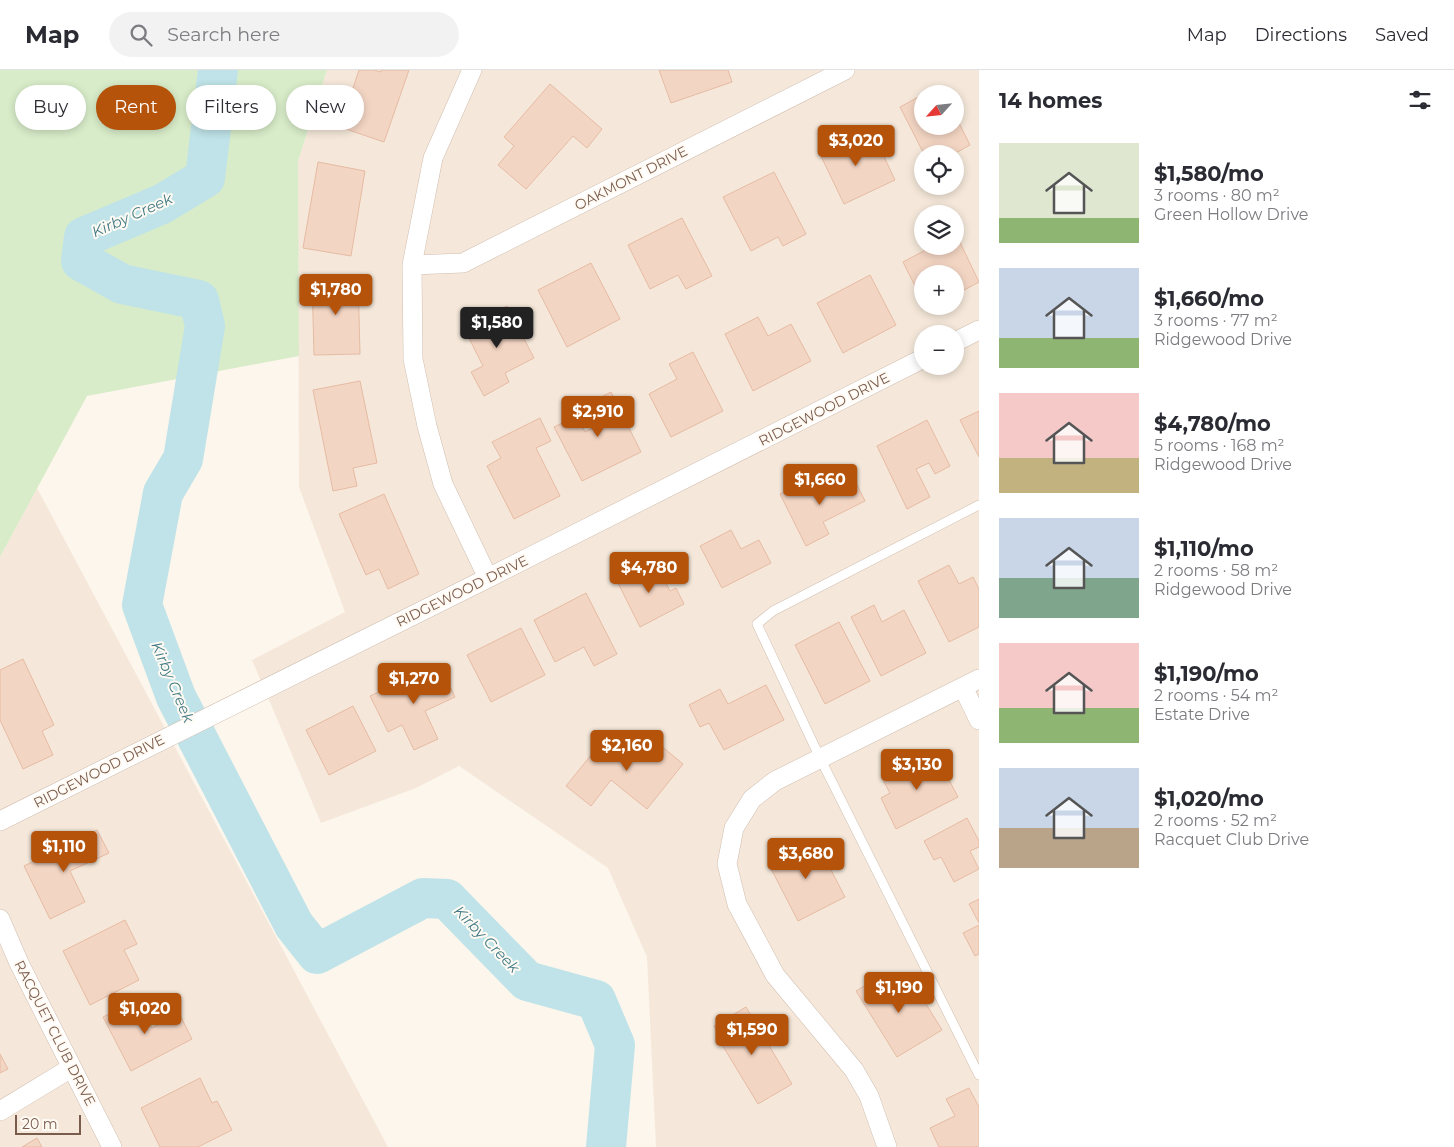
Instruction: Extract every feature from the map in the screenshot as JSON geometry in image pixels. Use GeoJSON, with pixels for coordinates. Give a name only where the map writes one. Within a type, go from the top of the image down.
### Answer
{"type":"FeatureCollection","features":[{"type":"Feature","properties":{"kind":"street"},"geometry":{"type":"LineString","coordinates":[[472,70],[433,158],[412,265],[413,359],[427,426],[443,484],[488,578]]}},
{"type":"Feature","properties":{"kind":"street","name":"OAKMONT DRIVE"},"geometry":{"type":"LineString","coordinates":[[412,265],[463,263],[845,70]]}},
{"type":"Feature","properties":{"kind":"street"},"geometry":{"type":"LineString","coordinates":[[964,338],[979,330]]}},
{"type":"Feature","properties":{"kind":"street","name":"RIDGEWOOD DRIVE"},"geometry":{"type":"LineString","coordinates":[[0,821],[914,363]]}},
{"type":"Feature","properties":{"kind":"street"},"geometry":{"type":"LineString","coordinates":[[887,1147],[869,1096],[854,1070],[775,975],[737,904],[727,864],[734,828],[752,799],[775,781],[971,683],[979,720]]}},
{"type":"Feature","properties":{"kind":"street","name":"RACQUET CLUB DRIVE"},"geometry":{"type":"LineString","coordinates":[[0,918],[19,964],[112,1147]]}},
{"type":"Feature","properties":{"kind":"street"},"geometry":{"type":"LineString","coordinates":[[0,1111],[71,1068]]}},
{"type":"Feature","properties":{"kind":"lane"},"geometry":{"type":"LineString","coordinates":[[979,505],[773,611],[757,624],[820,758],[979,1075]]}},
{"type":"Feature","properties":{"kind":"shaded area"},"geometry":{"type":"Polygon","coordinates":[[[327,70],[979,70],[979,1147],[656,1147],[647,957],[608,868],[459,766],[416,788],[321,823],[252,660],[345,612],[299,487],[298,161],[308,130],[364,130],[364,85],[322,85],[327,70]]]}},
{"type":"Feature","properties":{"kind":"shaded area"},"geometry":{"type":"Polygon","coordinates":[[[37,488],[388,1147],[0,1147],[0,557],[37,488]]]}},
{"type":"Feature","properties":{"kind":"green space"},"geometry":{"type":"Polygon","coordinates":[[[0,70],[327,70],[322,85],[286,85],[286,130],[308,130],[298,161],[299,356],[87,396],[0,557],[0,70]]]}},
{"type":"Feature","properties":{"kind":"building"},"geometry":{"type":"Polygon","coordinates":[[[359,70],[381,72],[381,70],[409,70],[384,142],[349,130],[364,130],[364,85],[354,85],[359,70]]]}},
{"type":"Feature","properties":{"kind":"building"},"geometry":{"type":"Polygon","coordinates":[[[659,70],[728,70],[732,82],[671,103],[659,70]]]}},
{"type":"Feature","properties":{"kind":"building"},"geometry":{"type":"Polygon","coordinates":[[[550,84],[602,129],[587,148],[573,136],[526,189],[498,165],[514,146],[504,137],[550,84]]]}},
{"type":"Feature","properties":{"kind":"building"},"geometry":{"type":"Polygon","coordinates":[[[914,99],[914,134],[900,107],[914,99]]]}},
{"type":"Feature","properties":{"kind":"building"},"geometry":{"type":"Polygon","coordinates":[[[859,130],[870,151],[879,146],[895,180],[844,204],[818,150],[859,130]]]}},
{"type":"Feature","properties":{"kind":"building"},"geometry":{"type":"Polygon","coordinates":[[[964,133],[970,145],[964,148],[964,145],[919,145],[914,135],[964,135],[964,133]]]}},
{"type":"Feature","properties":{"kind":"building"},"geometry":{"type":"Polygon","coordinates":[[[318,162],[365,171],[351,256],[303,248],[318,162]]]}},
{"type":"Feature","properties":{"kind":"building"},"geometry":{"type":"Polygon","coordinates":[[[774,172],[806,234],[783,246],[778,237],[751,251],[723,197],[774,172]]]}},
{"type":"Feature","properties":{"kind":"building"},"geometry":{"type":"Polygon","coordinates":[[[682,218],[712,276],[686,289],[678,275],[650,289],[628,245],[682,218]]]}},
{"type":"Feature","properties":{"kind":"building"},"geometry":{"type":"Polygon","coordinates":[[[964,251],[979,282],[964,290],[964,265],[914,265],[914,284],[903,262],[916,255],[964,255],[964,251]]]}},
{"type":"Feature","properties":{"kind":"building"},"geometry":{"type":"Polygon","coordinates":[[[591,263],[620,319],[567,347],[538,290],[591,263]]]}},
{"type":"Feature","properties":{"kind":"building"},"geometry":{"type":"Polygon","coordinates":[[[870,275],[896,325],[843,353],[817,303],[870,275]]]}},
{"type":"Feature","properties":{"kind":"building"},"geometry":{"type":"Polygon","coordinates":[[[358,277],[360,354],[314,355],[312,278],[358,277]]]}},
{"type":"Feature","properties":{"kind":"building"},"geometry":{"type":"Polygon","coordinates":[[[507,306],[534,358],[505,373],[509,382],[484,396],[471,372],[483,366],[464,328],[507,306]]]}},
{"type":"Feature","properties":{"kind":"building"},"geometry":{"type":"Polygon","coordinates":[[[758,317],[768,336],[791,324],[811,361],[753,391],[725,334],[758,317]]]}},
{"type":"Feature","properties":{"kind":"building"},"geometry":{"type":"Polygon","coordinates":[[[693,352],[723,411],[671,437],[649,394],[677,379],[669,364],[693,352]]]}},
{"type":"Feature","properties":{"kind":"building"},"geometry":{"type":"Polygon","coordinates":[[[360,381],[377,463],[353,468],[357,486],[333,491],[313,390],[360,381]]]}},
{"type":"Feature","properties":{"kind":"building"},"geometry":{"type":"Polygon","coordinates":[[[611,392],[641,452],[582,481],[554,427],[577,416],[585,432],[594,427],[584,406],[611,392]]]}},
{"type":"Feature","properties":{"kind":"building"},"geometry":{"type":"Polygon","coordinates":[[[979,411],[979,457],[960,420],[979,411]]]}},
{"type":"Feature","properties":{"kind":"building"},"geometry":{"type":"Polygon","coordinates":[[[540,418],[551,441],[536,448],[560,496],[514,519],[487,466],[501,458],[492,442],[540,418]]]}},
{"type":"Feature","properties":{"kind":"building"},"geometry":{"type":"Polygon","coordinates":[[[927,420],[950,466],[935,474],[929,463],[916,469],[930,497],[907,509],[877,446],[927,420]]]}},
{"type":"Feature","properties":{"kind":"building"},"geometry":{"type":"Polygon","coordinates":[[[852,475],[865,501],[823,522],[829,534],[806,546],[780,494],[807,481],[814,495],[852,475]]]}},
{"type":"Feature","properties":{"kind":"building"},"geometry":{"type":"Polygon","coordinates":[[[384,494],[419,574],[388,589],[379,569],[366,575],[339,514],[384,494]]]}},
{"type":"Feature","properties":{"kind":"building"},"geometry":{"type":"Polygon","coordinates":[[[731,530],[741,549],[759,540],[771,563],[722,588],[700,546],[731,530]]]}},
{"type":"Feature","properties":{"kind":"building"},"geometry":{"type":"Polygon","coordinates":[[[655,562],[670,591],[676,588],[684,604],[640,627],[617,581],[655,562]]]}},
{"type":"Feature","properties":{"kind":"building"},"geometry":{"type":"Polygon","coordinates":[[[949,565],[959,584],[973,577],[979,589],[979,627],[949,642],[918,581],[949,565]]]}},
{"type":"Feature","properties":{"kind":"building"},"geometry":{"type":"Polygon","coordinates":[[[586,593],[617,654],[594,666],[584,647],[555,662],[534,620],[586,593]]]}},
{"type":"Feature","properties":{"kind":"building"},"geometry":{"type":"Polygon","coordinates":[[[874,605],[882,622],[904,610],[926,653],[881,676],[851,617],[874,605]]]}},
{"type":"Feature","properties":{"kind":"building"},"geometry":{"type":"Polygon","coordinates":[[[839,622],[870,681],[825,704],[795,645],[839,622]]]}},
{"type":"Feature","properties":{"kind":"building"},"geometry":{"type":"Polygon","coordinates":[[[521,628],[545,675],[491,702],[467,655],[521,628]]]}},
{"type":"Feature","properties":{"kind":"building"},"geometry":{"type":"Polygon","coordinates":[[[23,659],[54,725],[42,731],[53,755],[23,769],[0,720],[0,670],[23,659]]]}},
{"type":"Feature","properties":{"kind":"building"},"geometry":{"type":"Polygon","coordinates":[[[439,664],[455,697],[425,711],[438,739],[414,750],[402,725],[388,732],[370,696],[439,664]]]}},
{"type":"Feature","properties":{"kind":"building"},"geometry":{"type":"Polygon","coordinates":[[[766,685],[784,720],[724,750],[709,723],[700,727],[689,705],[720,689],[728,704],[766,685]]]}},
{"type":"Feature","properties":{"kind":"building"},"geometry":{"type":"Polygon","coordinates":[[[353,706],[376,751],[329,775],[306,730],[353,706]]]}},
{"type":"Feature","properties":{"kind":"building"},"geometry":{"type":"Polygon","coordinates":[[[642,730],[683,764],[647,809],[611,780],[591,806],[566,786],[600,744],[618,759],[642,730]]]}},
{"type":"Feature","properties":{"kind":"building"},"geometry":{"type":"Polygon","coordinates":[[[935,753],[958,797],[896,829],[881,798],[890,793],[883,780],[935,753]]]}},
{"type":"Feature","properties":{"kind":"building"},"geometry":{"type":"Polygon","coordinates":[[[967,818],[979,841],[979,847],[970,851],[979,869],[954,882],[941,857],[934,860],[924,841],[967,818]]]}},
{"type":"Feature","properties":{"kind":"building"},"geometry":{"type":"Polygon","coordinates":[[[97,830],[109,853],[70,871],[85,902],[50,919],[24,866],[97,830]]]}},
{"type":"Feature","properties":{"kind":"building"},"geometry":{"type":"Polygon","coordinates":[[[815,839],[845,897],[798,921],[768,863],[815,839]]]}},
{"type":"Feature","properties":{"kind":"building"},"geometry":{"type":"Polygon","coordinates":[[[979,899],[979,923],[969,904],[979,899]]]}},
{"type":"Feature","properties":{"kind":"building"},"geometry":{"type":"Polygon","coordinates":[[[125,920],[137,944],[124,950],[139,980],[90,1005],[63,951],[125,920]]]}},
{"type":"Feature","properties":{"kind":"building"},"geometry":{"type":"Polygon","coordinates":[[[979,925],[979,954],[975,956],[963,933],[979,925]]]}},
{"type":"Feature","properties":{"kind":"building"},"geometry":{"type":"Polygon","coordinates":[[[884,974],[894,991],[912,981],[942,1030],[897,1057],[856,991],[884,974]]]}},
{"type":"Feature","properties":{"kind":"building"},"geometry":{"type":"Polygon","coordinates":[[[137,1000],[152,1028],[179,1013],[192,1039],[131,1071],[103,1017],[137,1000]]]}},
{"type":"Feature","properties":{"kind":"building"},"geometry":{"type":"Polygon","coordinates":[[[746,1007],[792,1084],[758,1104],[721,1043],[723,1042],[714,1026],[746,1007]]]}},
{"type":"Feature","properties":{"kind":"building"},"geometry":{"type":"Polygon","coordinates":[[[0,1054],[8,1069],[0,1073],[0,1054]]]}},
{"type":"Feature","properties":{"kind":"building"},"geometry":{"type":"Polygon","coordinates":[[[200,1078],[212,1103],[217,1101],[232,1130],[198,1147],[160,1147],[141,1108],[200,1078]]]}},
{"type":"Feature","properties":{"kind":"building"},"geometry":{"type":"Polygon","coordinates":[[[969,1088],[979,1107],[979,1147],[939,1147],[930,1128],[955,1116],[946,1099],[969,1088]]]}},
{"type":"Feature","properties":{"kind":"building"},"geometry":{"type":"Polygon","coordinates":[[[37,1138],[42,1147],[22,1147],[37,1138]]]}},
{"type":"Feature","properties":{"kind":"waterway","name":"Kirby Creek"},"geometry":{"type":"LineString","coordinates":[[218,70],[205,178],[162,204],[84,237],[81,261],[122,284],[199,300],[205,326],[183,459],[163,493],[142,605],[176,697],[294,925],[317,954],[423,898],[447,899],[527,981],[596,1000],[615,1045],[606,1147]]}}]}
